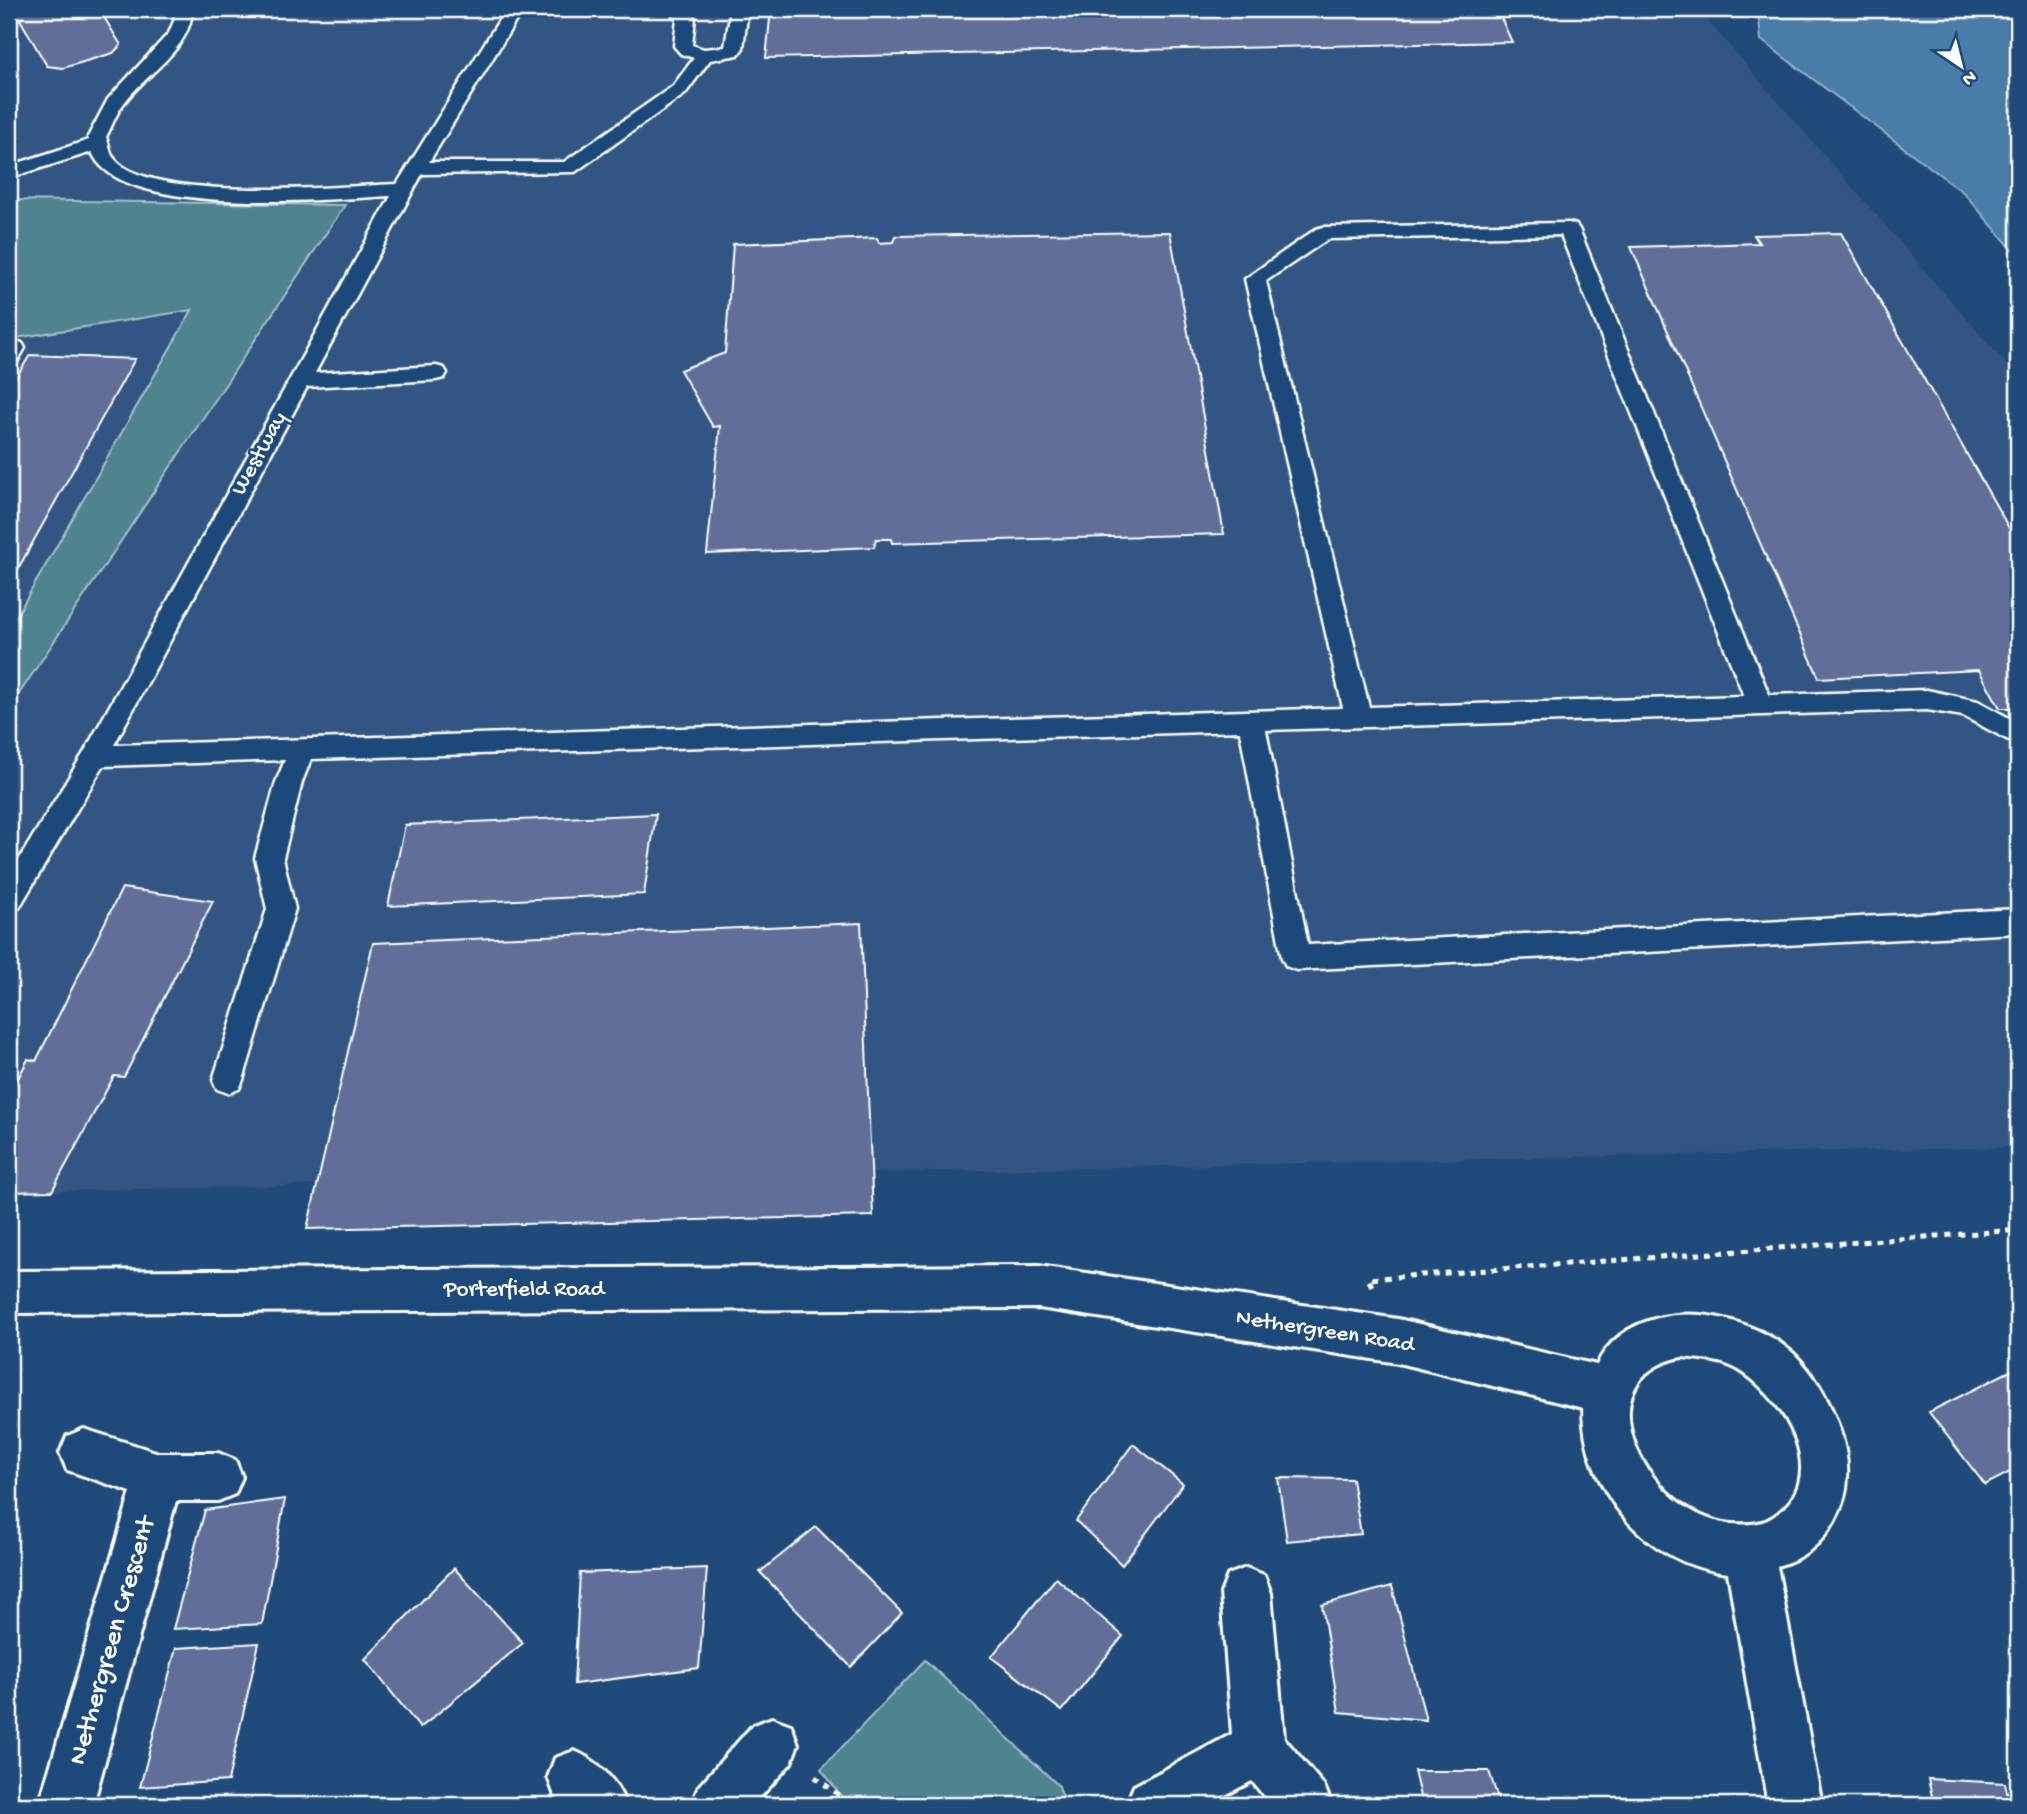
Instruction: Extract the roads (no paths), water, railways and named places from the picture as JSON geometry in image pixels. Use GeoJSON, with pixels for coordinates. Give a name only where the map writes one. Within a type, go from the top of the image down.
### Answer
{"type":"FeatureCollection","features":[{"type":"Feature","properties":{"kind":"street","name":"Porterfield Road"},"geometry":{"type":"LineString","coordinates":[[9,1292],[1039,1287]]}},
{"type":"Feature","properties":{"kind":"street","name":"Nethergreen Road"},"geometry":{"type":"LineString","coordinates":[[1039,1287],[1398,1342],[1608,1391]]}},
{"type":"Feature","properties":{"kind":"street"},"geometry":{"type":"LineString","coordinates":[[1682,1335],[1719,1338],[1731,1343],[1755,1354],[1787,1379],[1811,1413],[1824,1450],[1824,1487],[1810,1518],[1801,1526],[1784,1540],[1749,1551],[1715,1547],[1681,1535],[1651,1513],[1626,1484],[1611,1453],[1604,1421],[1608,1391],[1623,1362],[1650,1343],[1682,1335]]}},
{"type":"Feature","properties":{"kind":"street"},"geometry":{"type":"LineString","coordinates":[[83,1453],[159,1477],[218,1477]]}},
{"type":"Feature","properties":{"kind":"street","name":"Nethergreen Crescent"},"geometry":{"type":"LineString","coordinates":[[66,1805],[159,1477]]}},
{"type":"Feature","properties":{"kind":"street"},"geometry":{"type":"LineString","coordinates":[[1749,1551],[1795,1805]]}},
{"type":"Feature","properties":{"kind":"street"},"geometry":{"type":"LineString","coordinates":[[1246,1593],[1259,1748],[1305,1805]]}},
{"type":"Feature","properties":{"kind":"street"},"geometry":{"type":"LineString","coordinates":[[718,1805],[772,1744]]}},
{"type":"Feature","properties":{"kind":"street"},"geometry":{"type":"LineString","coordinates":[[1153,1805],[1259,1748]]}},
{"type":"Feature","properties":{"kind":"lane"},"geometry":{"type":"LineString","coordinates":[[184,9],[186,17],[169,45],[114,103],[97,137],[106,161],[135,182],[212,195],[404,190]]}},
{"type":"Feature","properties":{"kind":"lane","name":"Westway"},"geometry":{"type":"LineString","coordinates":[[9,900],[95,756],[416,168],[514,9]]}},
{"type":"Feature","properties":{"kind":"lane"},"geometry":{"type":"LineString","coordinates":[[675,9],[686,18],[685,49],[706,54],[732,51],[739,9]]}},
{"type":"Feature","properties":{"kind":"lane"},"geometry":{"type":"LineString","coordinates":[[416,168],[568,168],[679,90],[706,54]]}},
{"type":"Feature","properties":{"kind":"lane"},"geometry":{"type":"LineString","coordinates":[[9,172],[100,144]]}},
{"type":"Feature","properties":{"kind":"lane"},"geometry":{"type":"LineString","coordinates":[[1358,717],[1255,279],[1323,233],[1569,229],[1760,705]]}},
{"type":"Feature","properties":{"kind":"lane"},"geometry":{"type":"LineString","coordinates":[[299,381],[436,373]]}},
{"type":"Feature","properties":{"kind":"lane"},"geometry":{"type":"LineString","coordinates":[[95,756],[1927,700],[1969,708],[2018,735]]}},
{"type":"Feature","properties":{"kind":"lane"},"geometry":{"type":"LineString","coordinates":[[1251,720],[1296,958],[2018,921]]}},
{"type":"Feature","properties":{"kind":"lane"},"geometry":{"type":"LineString","coordinates":[[228,1080],[281,909],[269,858],[289,782],[302,750]]}}]}
